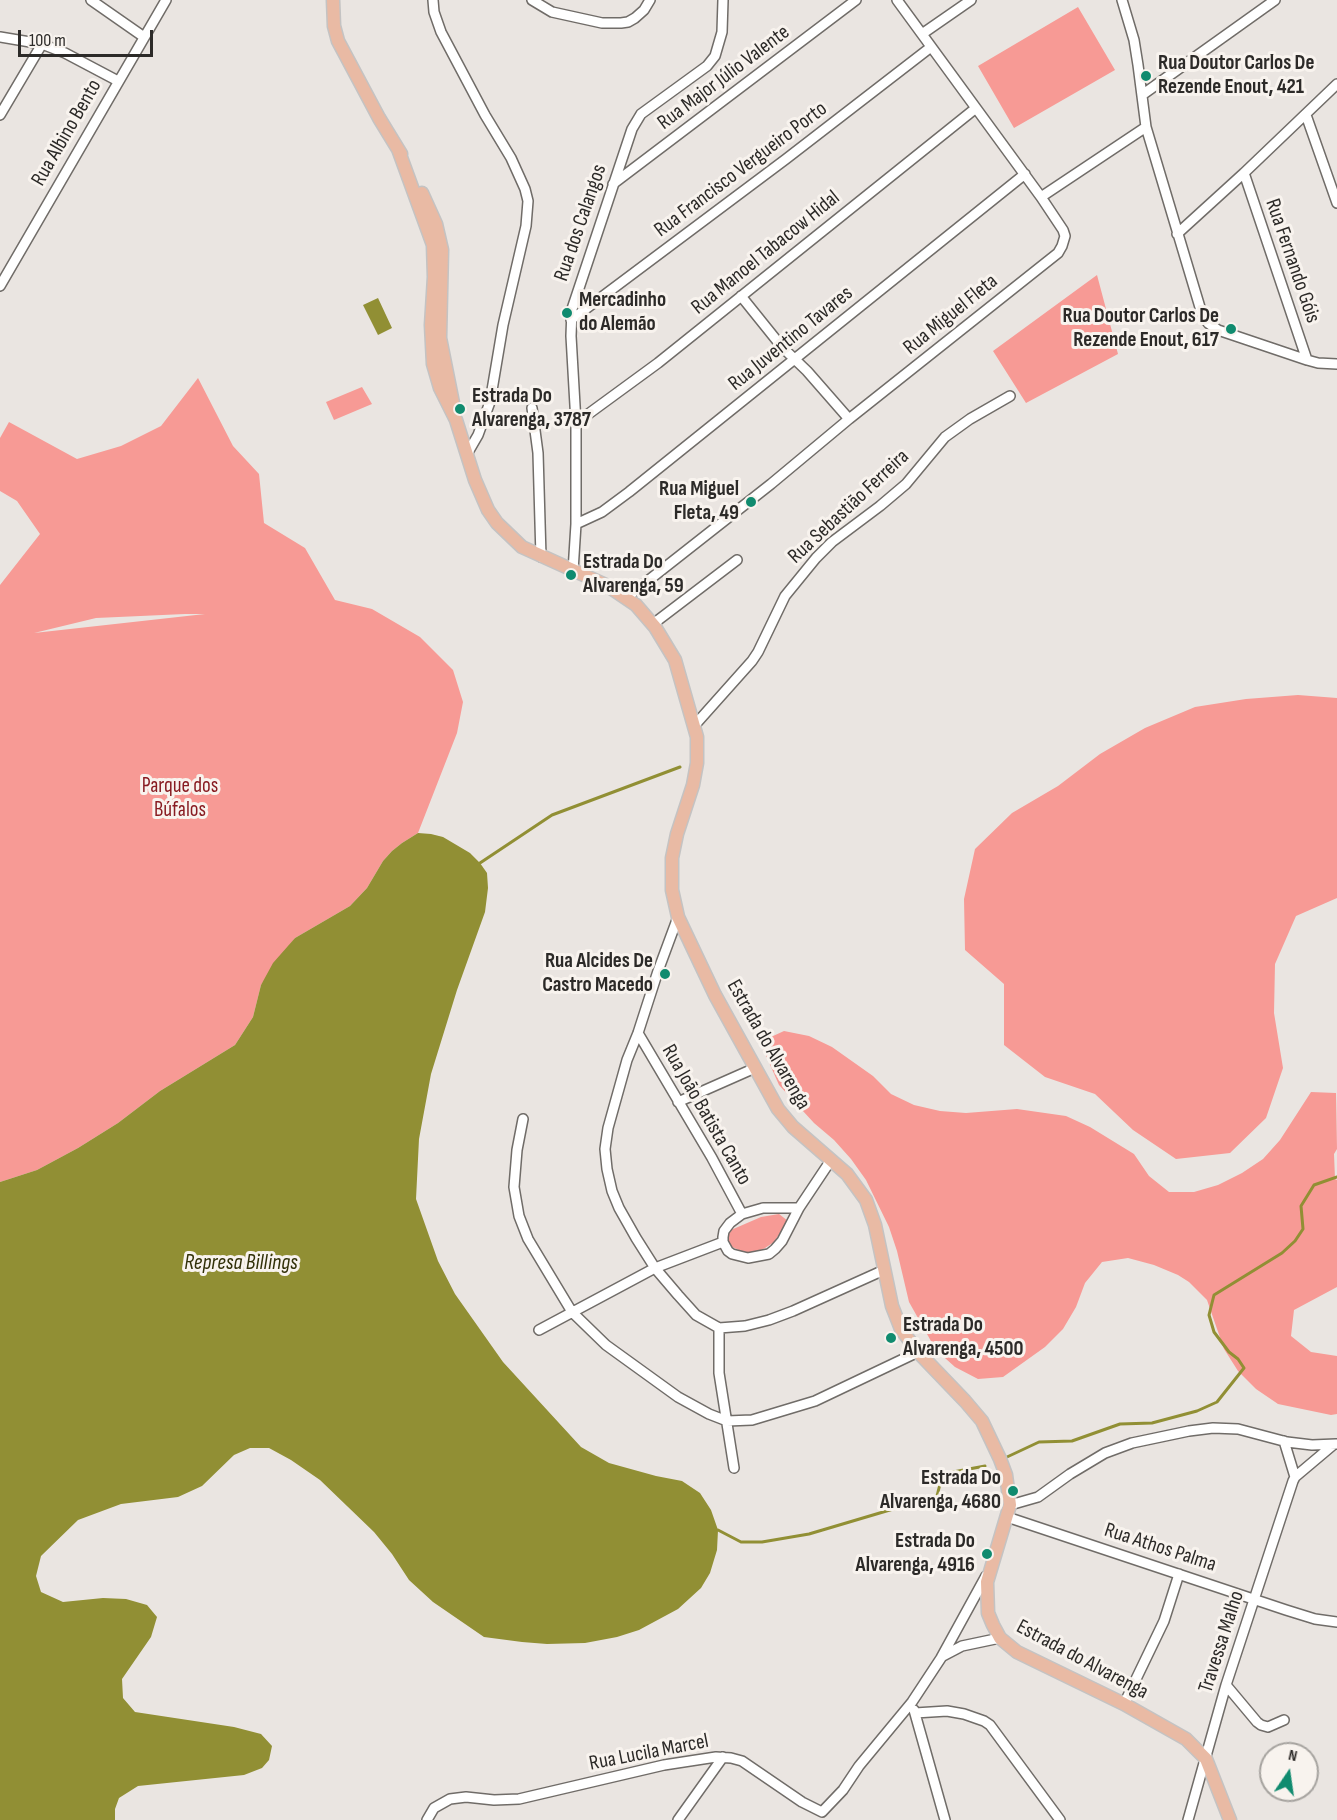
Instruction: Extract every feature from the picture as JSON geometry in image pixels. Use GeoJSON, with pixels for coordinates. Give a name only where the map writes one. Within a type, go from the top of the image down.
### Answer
{"type":"FeatureCollection","features":[{"type":"Feature","properties":{"kind":"main road","name":"Estrada do Alvarenga"},"geometry":{"type":"LineString","coordinates":[[333,0],[334,26],[338,41],[398,149],[433,245],[431,325],[433,364],[443,397],[456,420],[488,510],[497,523],[522,547],[608,586],[636,605],[653,624],[675,660],[697,737],[697,763],[693,785],[677,834],[672,858],[672,890],[678,917],[715,995],[778,1109],[793,1126],[847,1174],[866,1200],[875,1225],[892,1306],[901,1329],[918,1352],[965,1401],[981,1421],[994,1445],[1006,1475],[1009,1511],[987,1582],[988,1613],[1000,1638],[1017,1652],[1124,1704],[1186,1739],[1206,1759],[1230,1820]]}},
{"type":"Feature","properties":{"kind":"street"},"geometry":{"type":"LineString","coordinates":[[91,0],[144,37]]}},
{"type":"Feature","properties":{"kind":"street","name":"Rua Albino Bento"},"geometry":{"type":"LineString","coordinates":[[0,286],[166,0]]}},
{"type":"Feature","properties":{"kind":"street"},"geometry":{"type":"LineString","coordinates":[[433,0],[434,12],[446,42],[511,158],[528,201],[526,226],[503,325],[490,402],[481,428],[467,454]]}},
{"type":"Feature","properties":{"kind":"street"},"geometry":{"type":"LineString","coordinates":[[532,0],[552,12],[602,23],[621,23],[635,18],[650,0]]}},
{"type":"Feature","properties":{"kind":"street","name":"Rua dos Calangos"},"geometry":{"type":"LineString","coordinates":[[573,571],[576,524],[576,423],[571,320],[576,293],[632,129],[641,114],[707,66],[715,56],[722,32],[723,0]]}},
{"type":"Feature","properties":{"kind":"street","name":"Rua Major Júlio Valente"},"geometry":{"type":"LineString","coordinates":[[613,184],[856,0]]}},
{"type":"Feature","properties":{"kind":"street","name":"Rua Miguel Fleta"},"geometry":{"type":"LineString","coordinates":[[626,598],[763,491],[849,419],[1058,252],[1064,242],[1063,230],[1041,197],[897,0]]}},
{"type":"Feature","properties":{"kind":"street"},"geometry":{"type":"LineString","coordinates":[[922,34],[971,0]]}},
{"type":"Feature","properties":{"kind":"street"},"geometry":{"type":"LineString","coordinates":[[1143,95],[1275,0]]}},
{"type":"Feature","properties":{"kind":"street"},"geometry":{"type":"LineString","coordinates":[[1126,2],[1143,95],[1146,127],[1202,314],[1208,323],[1218,330],[1307,360],[1337,364]]}},
{"type":"Feature","properties":{"kind":"street"},"geometry":{"type":"LineString","coordinates":[[0,37],[42,44],[65,53],[118,81]]}},
{"type":"Feature","properties":{"kind":"street"},"geometry":{"type":"LineString","coordinates":[[0,115],[42,44]]}},
{"type":"Feature","properties":{"kind":"street","name":"Rua Francisco Vergueiro Porto"},"geometry":{"type":"LineString","coordinates":[[571,320],[931,47]]}},
{"type":"Feature","properties":{"kind":"street"},"geometry":{"type":"LineString","coordinates":[[1177,234],[1337,84]]}},
{"type":"Feature","properties":{"kind":"street","name":"Rua Manoel Tabacow Hidal"},"geometry":{"type":"LineString","coordinates":[[576,423],[658,363],[976,108]]}},
{"type":"Feature","properties":{"kind":"street"},"geometry":{"type":"LineString","coordinates":[[1306,115],[1337,203]]}},
{"type":"Feature","properties":{"kind":"street"},"geometry":{"type":"LineString","coordinates":[[1041,197],[1146,127]]}},
{"type":"Feature","properties":{"kind":"street","name":"Rua Fernando Góis"},"geometry":{"type":"LineString","coordinates":[[1244,173],[1307,360]]}},
{"type":"Feature","properties":{"kind":"street","name":"Rua Juventino Tavares"},"geometry":{"type":"LineString","coordinates":[[576,524],[602,512],[613,504],[1025,174]]}},
{"type":"Feature","properties":{"kind":"street"},"geometry":{"type":"LineString","coordinates":[[741,296],[782,347],[807,371],[849,419]]}},
{"type":"Feature","properties":{"kind":"street","name":"Rua Sebastião Ferreira"},"geometry":{"type":"LineString","coordinates":[[694,726],[752,661],[785,596],[816,558],[832,542],[906,484],[951,433],[970,419],[1011,396]]}},
{"type":"Feature","properties":{"kind":"street"},"geometry":{"type":"LineString","coordinates":[[532,408],[538,453],[541,557]]}},
{"type":"Feature","properties":{"kind":"street"},"geometry":{"type":"LineString","coordinates":[[653,624],[737,560]]}},
{"type":"Feature","properties":{"kind":"street"},"geometry":{"type":"LineString","coordinates":[[678,917],[620,1079],[605,1149],[607,1169],[615,1200],[636,1238],[655,1268],[696,1315],[719,1328],[745,1326],[769,1320],[885,1270]]}},
{"type":"Feature","properties":{"kind":"street","name":"Rua João Batista Canto"},"geometry":{"type":"LineString","coordinates":[[638,1033],[712,1158],[742,1214]]}},
{"type":"Feature","properties":{"kind":"street"},"geometry":{"type":"LineString","coordinates":[[678,1102],[755,1068]]}},
{"type":"Feature","properties":{"kind":"street"},"geometry":{"type":"LineString","coordinates":[[523,1119],[517,1150],[514,1187],[519,1216],[528,1239],[572,1312],[606,1345],[678,1397],[709,1414],[727,1420],[752,1420],[815,1401],[918,1352]]}},
{"type":"Feature","properties":{"kind":"street"},"geometry":{"type":"LineString","coordinates":[[799,1208],[763,1208],[742,1214],[724,1231],[723,1242],[728,1251],[748,1258],[768,1254],[775,1249],[831,1160]]}},
{"type":"Feature","properties":{"kind":"street"},"geometry":{"type":"LineString","coordinates":[[539,1330],[655,1268],[723,1242]]}},
{"type":"Feature","properties":{"kind":"street"},"geometry":{"type":"LineString","coordinates":[[719,1328],[719,1373],[734,1468]]}},
{"type":"Feature","properties":{"kind":"street"},"geometry":{"type":"LineString","coordinates":[[1009,1511],[1038,1497],[1105,1453],[1132,1443],[1213,1428],[1238,1429],[1284,1441],[1312,1445],[1335,1444]]}},
{"type":"Feature","properties":{"kind":"street"},"geometry":{"type":"LineString","coordinates":[[1284,1441],[1295,1477],[1335,1444]]}},
{"type":"Feature","properties":{"kind":"street","name":"Travessa Malho"},"geometry":{"type":"LineString","coordinates":[[1188,1820],[1226,1685],[1295,1477]]}},
{"type":"Feature","properties":{"kind":"street","name":"Rua Athos Palma"},"geometry":{"type":"LineString","coordinates":[[1009,1511],[1254,1600],[1315,1619],[1337,1622]]}},
{"type":"Feature","properties":{"kind":"street","name":"Rua Lucila Marcel"},"geometry":{"type":"LineString","coordinates":[[427,1820],[434,1808],[450,1799],[466,1797],[494,1800],[519,1799],[664,1765],[723,1757],[742,1761],[823,1816],[866,1757],[912,1702],[940,1658],[991,1567]]}},
{"type":"Feature","properties":{"kind":"street"},"geometry":{"type":"LineString","coordinates":[[1124,1704],[1164,1621],[1179,1574]]}},
{"type":"Feature","properties":{"kind":"street"},"geometry":{"type":"LineString","coordinates":[[940,1658],[962,1646],[1000,1638]]}},
{"type":"Feature","properties":{"kind":"street"},"geometry":{"type":"LineString","coordinates":[[1226,1685],[1261,1725],[1268,1727],[1284,1720]]}},
{"type":"Feature","properties":{"kind":"street"},"geometry":{"type":"LineString","coordinates":[[912,1702],[945,1820]]}},
{"type":"Feature","properties":{"kind":"street"},"geometry":{"type":"LineString","coordinates":[[915,1713],[946,1711],[964,1714],[990,1725],[1060,1820]]}},
{"type":"Feature","properties":{"kind":"street"},"geometry":{"type":"LineString","coordinates":[[678,1820],[723,1757]]}},
{"type":"Feature","properties":{"kind":"green space"},"geometry":{"type":"Polygon","coordinates":[[[1078,7],[1115,70],[1014,128],[978,66],[1078,7]]]}},
{"type":"Feature","properties":{"kind":"green space"},"geometry":{"type":"Polygon","coordinates":[[[1097,275],[1118,354],[1026,403],[993,351],[1097,275]]]}},
{"type":"Feature","properties":{"kind":"green space","name":"Parque dos Búfalos"},"geometry":{"type":"Polygon","coordinates":[[[198,378],[233,446],[259,474],[264,523],[305,548],[335,600],[372,609],[420,637],[453,670],[463,702],[457,733],[418,833],[392,851],[383,861],[367,888],[350,906],[295,938],[261,985],[253,1017],[235,1045],[160,1091],[118,1123],[78,1148],[37,1170],[0,1182],[0,585],[40,534],[17,501],[0,491],[0,438],[9,422],[77,459],[121,446],[161,426],[198,378]],[[205,614],[96,618],[34,633],[205,614]]]}},
{"type":"Feature","properties":{"kind":"green space"},"geometry":{"type":"Polygon","coordinates":[[[362,387],[372,404],[334,420],[326,402],[362,387]]]}},
{"type":"Feature","properties":{"kind":"green space"},"geometry":{"type":"Polygon","coordinates":[[[1298,695],[1337,698],[1337,898],[1296,916],[1275,964],[1274,1013],[1283,1068],[1266,1118],[1230,1153],[1176,1159],[1133,1130],[1095,1094],[1045,1077],[1004,1045],[1004,984],[965,950],[964,899],[975,849],[1012,813],[1058,786],[1100,754],[1145,728],[1195,707],[1246,699],[1298,695]]]}},
{"type":"Feature","properties":{"kind":"green space"},"geometry":{"type":"Polygon","coordinates":[[[784,1031],[809,1036],[832,1047],[873,1076],[891,1094],[914,1105],[940,1111],[966,1113],[1017,1109],[1066,1116],[1090,1127],[1134,1154],[1149,1176],[1169,1192],[1194,1192],[1218,1185],[1242,1173],[1263,1159],[1280,1140],[1311,1092],[1336,1093],[1337,1149],[1334,1154],[1335,1179],[1337,1180],[1337,1287],[1294,1310],[1291,1336],[1311,1352],[1337,1356],[1337,1414],[1331,1415],[1278,1404],[1256,1389],[1238,1371],[1224,1349],[1207,1300],[1189,1282],[1178,1275],[1128,1258],[1102,1262],[1085,1283],[1076,1307],[1063,1329],[1045,1347],[1003,1377],[978,1379],[955,1367],[936,1350],[909,1302],[889,1227],[866,1180],[834,1140],[814,1123],[779,1085],[760,1042],[784,1031]]]}},
{"type":"Feature","properties":{"kind":"green space"},"geometry":{"type":"Polygon","coordinates":[[[779,1214],[788,1221],[774,1242],[765,1248],[757,1252],[743,1252],[726,1244],[726,1236],[731,1230],[761,1217],[779,1214]]]}},
{"type":"Feature","properties":{"kind":"water"},"geometry":{"type":"Polygon","coordinates":[[[378,298],[392,328],[378,335],[363,305],[378,298]]]}},
{"type":"Feature","properties":{"kind":"water","name":"Represa Billings"},"geometry":{"type":"Polygon","coordinates":[[[418,833],[443,837],[470,853],[487,873],[488,888],[485,912],[457,990],[431,1074],[419,1139],[416,1199],[438,1261],[455,1294],[503,1362],[581,1447],[609,1463],[682,1481],[700,1493],[711,1510],[718,1530],[717,1550],[710,1573],[701,1588],[678,1609],[639,1630],[617,1637],[585,1643],[547,1644],[484,1637],[433,1602],[409,1580],[374,1532],[320,1480],[269,1448],[250,1448],[234,1455],[202,1486],[178,1497],[121,1504],[78,1520],[41,1556],[36,1576],[41,1592],[63,1602],[103,1598],[126,1599],[147,1605],[157,1617],[151,1637],[122,1679],[123,1698],[135,1712],[234,1727],[261,1734],[272,1746],[269,1760],[262,1768],[244,1775],[138,1786],[119,1798],[115,1809],[115,1820],[0,1820],[0,1182],[37,1170],[78,1148],[118,1123],[160,1091],[235,1045],[253,1017],[261,985],[273,963],[295,938],[350,906],[367,888],[383,861],[392,851],[418,833]]]}},
{"type":"Feature","properties":{"kind":"waterway"},"geometry":{"type":"LineString","coordinates":[[480,863],[552,815],[680,767]]}},
{"type":"Feature","properties":{"kind":"waterway"},"geometry":{"type":"LineString","coordinates":[[1007,1457],[1039,1442],[1072,1441],[1120,1424],[1152,1423],[1197,1411],[1217,1402],[1244,1368],[1214,1332],[1209,1315],[1214,1295],[1282,1253],[1295,1241],[1303,1229],[1301,1206],[1314,1185],[1337,1177]]}},
{"type":"Feature","properties":{"kind":"waterway"},"geometry":{"type":"LineString","coordinates":[[718,1530],[741,1542],[762,1542],[809,1534],[937,1496],[940,1484],[953,1472],[985,1466]]}},
{"type":"Feature","properties":{"kind":"place","name":"Rua Doutor Carlos De Rezende Enout, 421"},"geometry":{"type":"Point","coordinates":[1146,76]}},
{"type":"Feature","properties":{"kind":"place","name":"Mercadinho do Alemão"},"geometry":{"type":"Point","coordinates":[567,313]}},
{"type":"Feature","properties":{"kind":"place","name":"Rua Doutor Carlos De Rezende Enout, 617"},"geometry":{"type":"Point","coordinates":[1231,329]}},
{"type":"Feature","properties":{"kind":"place","name":"Estrada Do Alvarenga, 3787"},"geometry":{"type":"Point","coordinates":[460,409]}},
{"type":"Feature","properties":{"kind":"place","name":"Rua Miguel Fleta, 49"},"geometry":{"type":"Point","coordinates":[751,502]}},
{"type":"Feature","properties":{"kind":"place","name":"Estrada Do Alvarenga, 59"},"geometry":{"type":"Point","coordinates":[571,575]}},
{"type":"Feature","properties":{"kind":"place","name":"Rua Alcides De Castro Macedo"},"geometry":{"type":"Point","coordinates":[665,974]}},
{"type":"Feature","properties":{"kind":"place","name":"Estrada Do Alvarenga, 4500"},"geometry":{"type":"Point","coordinates":[891,1338]}},
{"type":"Feature","properties":{"kind":"place","name":"Estrada Do Alvarenga, 4680"},"geometry":{"type":"Point","coordinates":[1013,1491]}},
{"type":"Feature","properties":{"kind":"place","name":"Estrada Do Alvarenga, 4916"},"geometry":{"type":"Point","coordinates":[987,1554]}}]}
